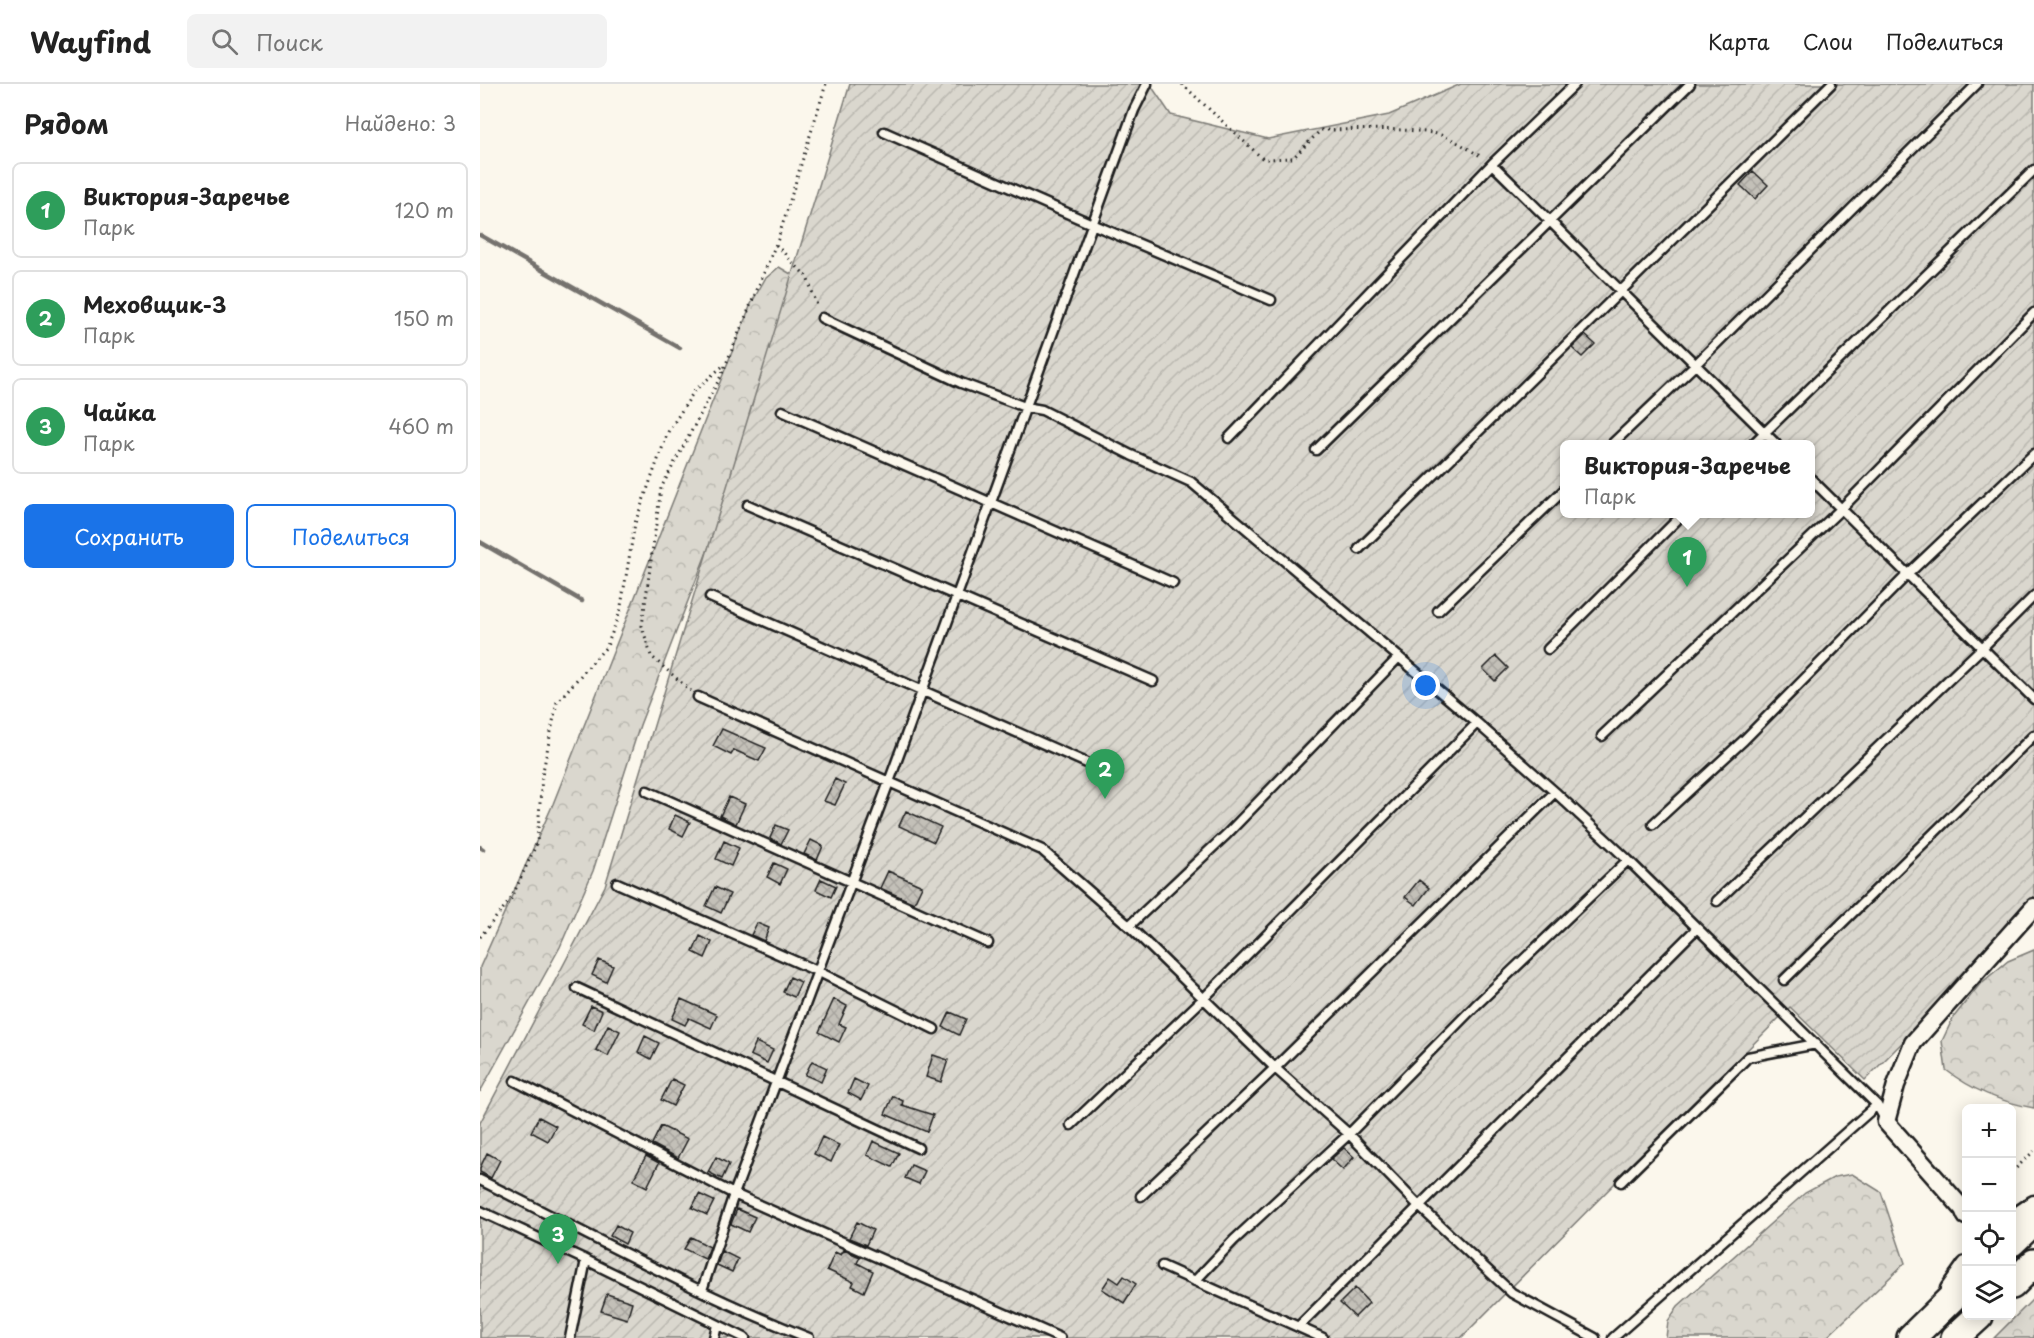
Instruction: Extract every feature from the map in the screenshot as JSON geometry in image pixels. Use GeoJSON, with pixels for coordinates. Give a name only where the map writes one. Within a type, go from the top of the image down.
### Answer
{"type":"FeatureCollection","features":[{"type":"Feature","properties":{"kind":"highway"},"geometry":{"type":"LineString","coordinates":[[2016,1238],[2034,1221]]}},
{"type":"Feature","properties":{"kind":"highway"},"geometry":{"type":"LineString","coordinates":[[2016,1280],[2034,1263]]}},
{"type":"Feature","properties":{"kind":"highway"},"geometry":{"type":"LineString","coordinates":[[1914,1334],[1962,1288]]}},
{"type":"Feature","properties":{"kind":"highway"},"geometry":{"type":"LineString","coordinates":[[1955,1338],[1975,1320]]}},
{"type":"Feature","properties":{"kind":"street"},"geometry":{"type":"LineString","coordinates":[[1962,1209],[1886,1122],[1896,1085],[1913,1042],[2034,907]]}},
{"type":"Feature","properties":{"kind":"street"},"geometry":{"type":"LineString","coordinates":[[2016,1216],[2034,1204]]}},
{"type":"Feature","properties":{"kind":"street"},"geometry":{"type":"LineString","coordinates":[[1914,1334],[1965,1266]]}},
{"type":"Feature","properties":{"kind":"lane"},"geometry":{"type":"LineString","coordinates":[[702,1290],[734,1194],[889,782],[1134,110],[1146,84]]}},
{"type":"Feature","properties":{"kind":"lane"},"geometry":{"type":"LineString","coordinates":[[1230,438],[1492,164],[1575,84]]}},
{"type":"Feature","properties":{"kind":"lane"},"geometry":{"type":"LineString","coordinates":[[1316,450],[1690,84]]}},
{"type":"Feature","properties":{"kind":"lane"},"geometry":{"type":"LineString","coordinates":[[1359,549],[1831,84]]}},
{"type":"Feature","properties":{"kind":"lane"},"geometry":{"type":"LineString","coordinates":[[1616,440],[1977,84]]}},
{"type":"Feature","properties":{"kind":"lane"},"geometry":{"type":"LineString","coordinates":[[884,132],[1271,300]]}},
{"type":"Feature","properties":{"kind":"lane"},"geometry":{"type":"LineString","coordinates":[[1492,164],[1772,440]]}},
{"type":"Feature","properties":{"kind":"lane"},"geometry":{"type":"LineString","coordinates":[[1757,440],[2034,170]]}},
{"type":"Feature","properties":{"kind":"lane"},"geometry":{"type":"LineString","coordinates":[[1602,736],[1841,509],[2034,313]]}},
{"type":"Feature","properties":{"kind":"lane"},"geometry":{"type":"LineString","coordinates":[[822,318],[961,383],[1025,408],[1042,410],[1131,456],[1191,482],[1477,723],[1555,792],[1628,860],[1877,1105],[1886,1122]]}},
{"type":"Feature","properties":{"kind":"lane"},"geometry":{"type":"LineString","coordinates":[[782,411],[1173,583]]}},
{"type":"Feature","properties":{"kind":"lane"},"geometry":{"type":"LineString","coordinates":[[1653,824],[1744,740],[1908,574],[2034,454]]}},
{"type":"Feature","properties":{"kind":"lane"},"geometry":{"type":"LineString","coordinates":[[1815,483],[2034,699]]}},
{"type":"Feature","properties":{"kind":"lane"},"geometry":{"type":"LineString","coordinates":[[1438,611],[1560,494]]}},
{"type":"Feature","properties":{"kind":"lane"},"geometry":{"type":"LineString","coordinates":[[748,505],[1153,681]]}},
{"type":"Feature","properties":{"kind":"lane"},"geometry":{"type":"LineString","coordinates":[[1548,649],[1678,518]]}},
{"type":"Feature","properties":{"kind":"lane"},"geometry":{"type":"LineString","coordinates":[[1717,901],[2034,596]]}},
{"type":"Feature","properties":{"kind":"lane"},"geometry":{"type":"LineString","coordinates":[[711,597],[1114,775]]}},
{"type":"Feature","properties":{"kind":"lane"},"geometry":{"type":"LineString","coordinates":[[1129,926],[1227,834],[1398,657]]}},
{"type":"Feature","properties":{"kind":"lane"},"geometry":{"type":"LineString","coordinates":[[698,697],[1042,850],[1129,926],[1275,1068],[1349,1134],[1418,1205],[1512,1293],[1595,1338]]}},
{"type":"Feature","properties":{"kind":"lane"},"geometry":{"type":"LineString","coordinates":[[1071,1125],[1203,999],[1477,723]]}},
{"type":"Feature","properties":{"kind":"lane"},"geometry":{"type":"LineString","coordinates":[[1784,980],[2034,735]]}},
{"type":"Feature","properties":{"kind":"lane"},"geometry":{"type":"LineString","coordinates":[[647,791],[987,944]]}},
{"type":"Feature","properties":{"kind":"lane"},"geometry":{"type":"LineString","coordinates":[[1141,1196],[1275,1068],[1555,792]]}},
{"type":"Feature","properties":{"kind":"lane"},"geometry":{"type":"LineString","coordinates":[[1195,1281],[1234,1240],[1349,1134],[1475,1006],[1628,860]]}},
{"type":"Feature","properties":{"kind":"lane"},"geometry":{"type":"LineString","coordinates":[[617,883],[817,971],[934,1029]]}},
{"type":"Feature","properties":{"kind":"lane"},"geometry":{"type":"LineString","coordinates":[[1299,1326],[1697,928]]}},
{"type":"Feature","properties":{"kind":"lane"},"geometry":{"type":"LineString","coordinates":[[577,988],[918,1148]]}},
{"type":"Feature","properties":{"kind":"lane"},"geometry":{"type":"LineString","coordinates":[[1621,1182],[1748,1057],[1815,1044]]}},
{"type":"Feature","properties":{"kind":"lane"},"geometry":{"type":"LineString","coordinates":[[515,1081],[734,1194],[1060,1338]]}},
{"type":"Feature","properties":{"kind":"lane"},"geometry":{"type":"LineString","coordinates":[[1613,1338],[1877,1105]]}},
{"type":"Feature","properties":{"kind":"lane"},"geometry":{"type":"LineString","coordinates":[[480,1179],[768,1322],[809,1338]]}},
{"type":"Feature","properties":{"kind":"lane"},"geometry":{"type":"LineString","coordinates":[[480,1211],[745,1338]]}},
{"type":"Feature","properties":{"kind":"lane"},"geometry":{"type":"LineString","coordinates":[[570,1338],[586,1260]]}},
{"type":"Feature","properties":{"kind":"lane"},"geometry":{"type":"LineString","coordinates":[[1162,1266],[1323,1338]]}},
{"type":"Feature","properties":{"kind":"lane"},"geometry":{"type":"LineString","coordinates":[[714,1338],[717,1325]]}},
{"type":"Feature","properties":{"kind":"path"},"geometry":{"type":"LineString","coordinates":[[698,697],[651,656],[642,626],[661,488],[727,363],[775,245],[826,84]]}},
{"type":"Feature","properties":{"kind":"path"},"geometry":{"type":"LineString","coordinates":[[1182,84],[1263,159],[1293,158],[1321,130],[1389,130],[1437,135],[1464,146],[1492,164]]}},
{"type":"Feature","properties":{"kind":"path"},"geometry":{"type":"LineString","coordinates":[[775,245],[807,277],[822,318]]}},
{"type":"Feature","properties":{"kind":"path"},"geometry":{"type":"LineString","coordinates":[[480,937],[511,899],[537,843],[542,776],[557,702],[607,646],[620,612],[635,523],[668,432],[695,390],[727,363]]}},
{"type":"Feature","properties":{"kind":"path"},"geometry":{"type":"LineString","coordinates":[[2016,1168],[2034,1151]]}},
{"type":"Feature","properties":{"kind":"green space"},"geometry":{"type":"Polygon","coordinates":[[[850,84],[1150,84],[1171,115],[1268,139],[1389,115],[1461,84],[2034,84],[2034,910],[1865,1080],[1790,1007],[1461,1338],[480,1338],[480,1123],[605,886],[850,84]]]}},
{"type":"Feature","properties":{"kind":"green space"},"geometry":{"type":"Polygon","coordinates":[[[779,267],[796,277],[797,319],[640,725],[593,871],[560,947],[480,1092],[480,967],[553,804],[751,304],[765,279],[779,267]]]}},
{"type":"Feature","properties":{"kind":"green space"},"geometry":{"type":"Polygon","coordinates":[[[2034,950],[2034,1108],[1988,1095],[1966,1084],[1946,1070],[1942,1041],[1953,1018],[1980,984],[2008,961],[2034,950]]]}},
{"type":"Feature","properties":{"kind":"green space"},"geometry":{"type":"Polygon","coordinates":[[[1852,1174],[1881,1192],[1905,1263],[1826,1338],[1666,1338],[1668,1321],[1678,1306],[1805,1193],[1835,1177],[1852,1174]]]}},
{"type":"Feature","properties":{"kind":"green space"},"geometry":{"type":"Polygon","coordinates":[[[2034,1298],[2034,1338],[1994,1338],[2012,1320],[2016,1320],[2016,1316],[2034,1298]]]}},
{"type":"Feature","properties":{"kind":"building"},"geometry":{"type":"Polygon","coordinates":[[[1753,171],[1768,185],[1755,199],[1740,185],[1753,171]]]}},
{"type":"Feature","properties":{"kind":"building"},"geometry":{"type":"Polygon","coordinates":[[[1585,335],[1595,344],[1582,357],[1572,348],[1585,335]]]}},
{"type":"Feature","properties":{"kind":"building"},"geometry":{"type":"Polygon","coordinates":[[[1496,656],[1508,668],[1495,681],[1483,669],[1496,656]]]}},
{"type":"Feature","properties":{"kind":"building"},"geometry":{"type":"Polygon","coordinates":[[[722,729],[766,748],[759,761],[734,750],[731,755],[713,746],[722,729]]]}},
{"type":"Feature","properties":{"kind":"building"},"geometry":{"type":"Polygon","coordinates":[[[835,779],[845,784],[835,805],[824,801],[835,779]]]}},
{"type":"Feature","properties":{"kind":"building"},"geometry":{"type":"Polygon","coordinates":[[[729,797],[745,804],[736,824],[720,816],[729,797]]]}},
{"type":"Feature","properties":{"kind":"building"},"geometry":{"type":"Polygon","coordinates":[[[906,811],[941,827],[934,842],[899,826],[906,811]]]}},
{"type":"Feature","properties":{"kind":"building"},"geometry":{"type":"Polygon","coordinates":[[[675,815],[690,822],[683,836],[669,829],[675,815]]]}},
{"type":"Feature","properties":{"kind":"building"},"geometry":{"type":"Polygon","coordinates":[[[776,825],[788,830],[781,844],[770,838],[776,825]]]}},
{"type":"Feature","properties":{"kind":"building"},"geometry":{"type":"Polygon","coordinates":[[[811,840],[823,846],[817,860],[804,854],[811,840]]]}},
{"type":"Feature","properties":{"kind":"building"},"geometry":{"type":"Polygon","coordinates":[[[724,841],[739,848],[731,866],[716,859],[724,841]]]}},
{"type":"Feature","properties":{"kind":"building"},"geometry":{"type":"Polygon","coordinates":[[[774,863],[787,869],[780,884],[767,877],[774,863]]]}},
{"type":"Feature","properties":{"kind":"building"},"geometry":{"type":"Polygon","coordinates":[[[888,871],[922,886],[914,903],[880,888],[888,871]]]}},
{"type":"Feature","properties":{"kind":"building"},"geometry":{"type":"Polygon","coordinates":[[[821,879],[836,886],[831,897],[816,890],[821,879]]]}},
{"type":"Feature","properties":{"kind":"building"},"geometry":{"type":"Polygon","coordinates":[[[1419,880],[1429,888],[1416,905],[1405,897],[1419,880]]]}},
{"type":"Feature","properties":{"kind":"building"},"geometry":{"type":"Polygon","coordinates":[[[715,887],[730,894],[721,913],[706,906],[715,887]]]}},
{"type":"Feature","properties":{"kind":"building"},"geometry":{"type":"Polygon","coordinates":[[[757,923],[769,928],[764,941],[751,935],[757,923]]]}},
{"type":"Feature","properties":{"kind":"building"},"geometry":{"type":"Polygon","coordinates":[[[700,936],[712,942],[705,958],[693,952],[700,936]]]}},
{"type":"Feature","properties":{"kind":"building"},"geometry":{"type":"Polygon","coordinates":[[[599,960],[613,966],[606,982],[592,975],[599,960]]]}},
{"type":"Feature","properties":{"kind":"building"},"geometry":{"type":"Polygon","coordinates":[[[790,977],[801,982],[794,997],[783,992],[790,977]]]}},
{"type":"Feature","properties":{"kind":"building"},"geometry":{"type":"Polygon","coordinates":[[[681,999],[717,1015],[711,1028],[689,1018],[685,1025],[672,1019],[681,999]]]}},
{"type":"Feature","properties":{"kind":"building"},"geometry":{"type":"Polygon","coordinates":[[[834,999],[847,1006],[839,1024],[846,1027],[839,1042],[819,1032],[834,999]]]}},
{"type":"Feature","properties":{"kind":"building"},"geometry":{"type":"Polygon","coordinates":[[[591,1006],[602,1011],[594,1030],[582,1024],[591,1006]]]}},
{"type":"Feature","properties":{"kind":"building"},"geometry":{"type":"Polygon","coordinates":[[[950,1012],[966,1019],[959,1035],[943,1027],[950,1012]]]}},
{"type":"Feature","properties":{"kind":"building"},"geometry":{"type":"Polygon","coordinates":[[[608,1025],[620,1031],[608,1056],[596,1050],[608,1025]]]}},
{"type":"Feature","properties":{"kind":"building"},"geometry":{"type":"Polygon","coordinates":[[[645,1036],[659,1043],[651,1059],[638,1052],[645,1036]]]}},
{"type":"Feature","properties":{"kind":"building"},"geometry":{"type":"Polygon","coordinates":[[[756,1042],[773,1050],[767,1063],[750,1055],[756,1042]]]}},
{"type":"Feature","properties":{"kind":"building"},"geometry":{"type":"Polygon","coordinates":[[[933,1055],[948,1060],[941,1082],[926,1077],[933,1055]]]}},
{"type":"Feature","properties":{"kind":"building"},"geometry":{"type":"Polygon","coordinates":[[[812,1061],[827,1068],[821,1082],[805,1075],[812,1061]]]}},
{"type":"Feature","properties":{"kind":"building"},"geometry":{"type":"Polygon","coordinates":[[[672,1079],[684,1085],[673,1106],[661,1100],[672,1079]]]}},
{"type":"Feature","properties":{"kind":"building"},"geometry":{"type":"Polygon","coordinates":[[[854,1079],[868,1086],[861,1100],[848,1093],[854,1079]]]}},
{"type":"Feature","properties":{"kind":"building"},"geometry":{"type":"Polygon","coordinates":[[[893,1096],[903,1101],[902,1105],[933,1115],[927,1132],[885,1114],[893,1096]]]}},
{"type":"Feature","properties":{"kind":"building"},"geometry":{"type":"Polygon","coordinates":[[[539,1117],[556,1126],[548,1141],[531,1132],[539,1117]]]}},
{"type":"Feature","properties":{"kind":"building"},"geometry":{"type":"Polygon","coordinates":[[[661,1126],[688,1139],[678,1158],[652,1144],[661,1126]]]}},
{"type":"Feature","properties":{"kind":"building"},"geometry":{"type":"Polygon","coordinates":[[[822,1137],[839,1145],[831,1162],[814,1154],[822,1137]]]}},
{"type":"Feature","properties":{"kind":"building"},"geometry":{"type":"Polygon","coordinates":[[[873,1141],[899,1153],[892,1167],[867,1155],[873,1141]]]}},
{"type":"Feature","properties":{"kind":"building"},"geometry":{"type":"Polygon","coordinates":[[[1344,1148],[1354,1157],[1343,1170],[1331,1159],[1344,1148]]]}},
{"type":"Feature","properties":{"kind":"building"},"geometry":{"type":"Polygon","coordinates":[[[487,1153],[500,1160],[491,1178],[480,1172],[487,1153]]]}},
{"type":"Feature","properties":{"kind":"building"},"geometry":{"type":"Polygon","coordinates":[[[646,1156],[659,1163],[647,1187],[633,1180],[646,1156]]]}},
{"type":"Feature","properties":{"kind":"building"},"geometry":{"type":"Polygon","coordinates":[[[716,1157],[729,1164],[722,1179],[708,1172],[716,1157]]]}},
{"type":"Feature","properties":{"kind":"building"},"geometry":{"type":"Polygon","coordinates":[[[911,1165],[925,1171],[919,1184],[905,1178],[911,1165]]]}},
{"type":"Feature","properties":{"kind":"building"},"geometry":{"type":"Polygon","coordinates":[[[699,1194],[714,1201],[707,1215],[692,1208],[699,1194]]]}},
{"type":"Feature","properties":{"kind":"building"},"geometry":{"type":"Polygon","coordinates":[[[737,1209],[755,1217],[748,1232],[731,1224],[737,1209]]]}},
{"type":"Feature","properties":{"kind":"building"},"geometry":{"type":"Polygon","coordinates":[[[857,1222],[873,1230],[866,1245],[849,1238],[857,1222]]]}},
{"type":"Feature","properties":{"kind":"building"},"geometry":{"type":"Polygon","coordinates":[[[616,1225],[630,1233],[625,1244],[610,1236],[616,1225]]]}},
{"type":"Feature","properties":{"kind":"building"},"geometry":{"type":"Polygon","coordinates":[[[691,1237],[710,1247],[705,1259],[684,1249],[691,1237]]]}},
{"type":"Feature","properties":{"kind":"building"},"geometry":{"type":"Polygon","coordinates":[[[844,1250],[860,1257],[857,1263],[873,1271],[864,1292],[852,1286],[854,1282],[827,1270],[835,1252],[841,1255],[844,1250]]]}},
{"type":"Feature","properties":{"kind":"building"},"geometry":{"type":"Polygon","coordinates":[[[722,1251],[738,1259],[732,1272],[717,1265],[722,1251]]]}},
{"type":"Feature","properties":{"kind":"building"},"geometry":{"type":"Polygon","coordinates":[[[1124,1276],[1136,1284],[1124,1303],[1102,1289],[1110,1277],[1119,1283],[1124,1276]]]}},
{"type":"Feature","properties":{"kind":"building"},"geometry":{"type":"Polygon","coordinates":[[[1355,1288],[1369,1303],[1355,1317],[1340,1303],[1355,1288]]]}},
{"type":"Feature","properties":{"kind":"building"},"geometry":{"type":"Polygon","coordinates":[[[607,1294],[632,1302],[627,1319],[601,1311],[607,1294]]]}},
{"type":"Feature","properties":{"kind":"waterway"},"geometry":{"type":"LineString","coordinates":[[480,235],[680,348]]}},
{"type":"Feature","properties":{"kind":"waterway"},"geometry":{"type":"LineString","coordinates":[[480,542],[582,601]]}},
{"type":"Feature","properties":{"kind":"place","name":"Виктория-Заречье"},"geometry":{"type":"Point","coordinates":[1687,587]}},
{"type":"Feature","properties":{"kind":"place","name":"Меховщик-3"},"geometry":{"type":"Point","coordinates":[1105,799]}},
{"type":"Feature","properties":{"kind":"place","name":"Чайка"},"geometry":{"type":"Point","coordinates":[558,1264]}}]}
